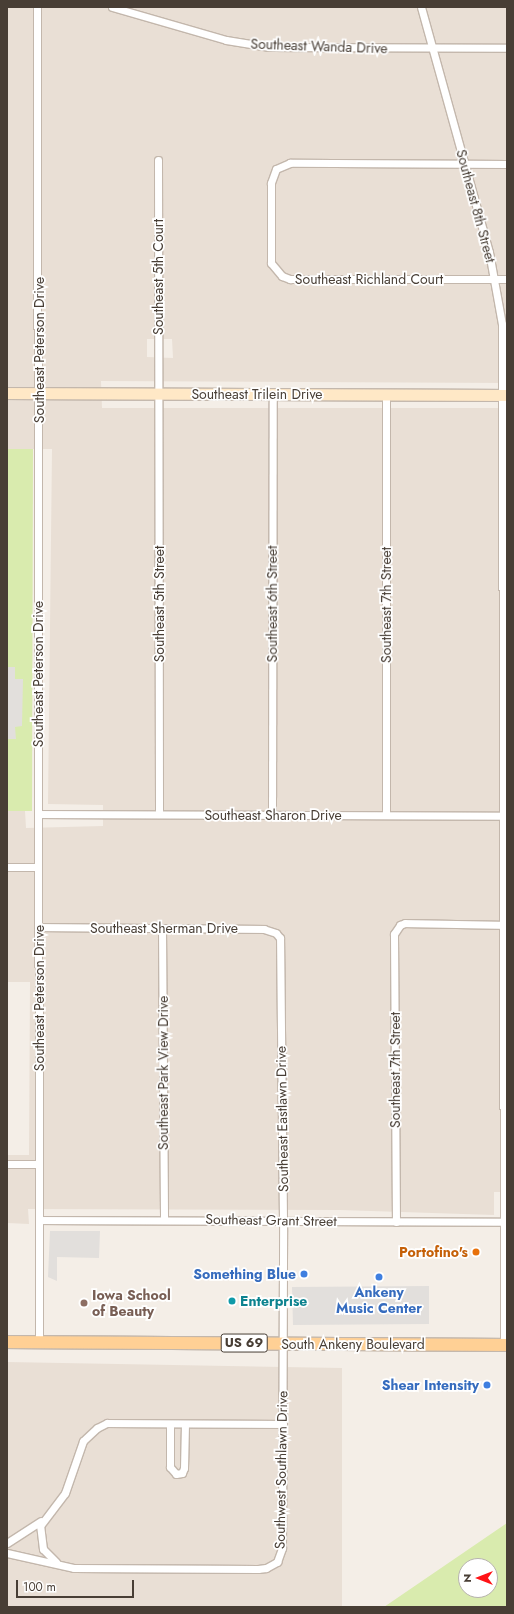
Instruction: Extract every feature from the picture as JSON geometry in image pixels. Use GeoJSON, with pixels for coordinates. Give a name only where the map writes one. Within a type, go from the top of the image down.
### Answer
{"type":"FeatureCollection","features":[{"type":"Feature","properties":{"kind":"main road","name":"South Ankeny Boulevard"},"geometry":{"type":"LineString","coordinates":[[7,1342],[506,1345]]}},
{"type":"Feature","properties":{"kind":"street","name":"Southeast Peterson Drive"},"geometry":{"type":"LineString","coordinates":[[37,7],[39,393],[39,1342]]}},
{"type":"Feature","properties":{"kind":"street","name":"Southeast Wanda Drive"},"geometry":{"type":"LineString","coordinates":[[112,7],[247,45],[269,47],[507,48]]}},
{"type":"Feature","properties":{"kind":"street","name":"Southeast 8th Street"},"geometry":{"type":"LineString","coordinates":[[421,7],[495,279],[502,324],[505,395],[504,1222],[506,1345]]}},
{"type":"Feature","properties":{"kind":"street","name":"Southeast 5th Court"},"geometry":{"type":"LineString","coordinates":[[158,160],[158,393]]}},
{"type":"Feature","properties":{"kind":"street","name":"Southeast Richland Court"},"geometry":{"type":"LineString","coordinates":[[507,164],[282,165],[276,169],[271,178],[271,263],[279,275],[290,279],[507,279]]}},
{"type":"Feature","properties":{"kind":"street","name":"Southeast Trilein Drive"},"geometry":{"type":"LineString","coordinates":[[7,393],[505,395]]}},
{"type":"Feature","properties":{"kind":"street","name":"Southeast 5th Street"},"geometry":{"type":"LineString","coordinates":[[158,393],[159,814]]}},
{"type":"Feature","properties":{"kind":"street","name":"Southeast 6th Street"},"geometry":{"type":"LineString","coordinates":[[272,394],[272,815]]}},
{"type":"Feature","properties":{"kind":"street","name":"Southeast 7th Street"},"geometry":{"type":"LineString","coordinates":[[386,394],[386,815]]}},
{"type":"Feature","properties":{"kind":"street","name":"Southeast Sharon Drive"},"geometry":{"type":"LineString","coordinates":[[38,814],[505,816]]}},
{"type":"Feature","properties":{"kind":"street"},"geometry":{"type":"LineString","coordinates":[[7,867],[38,867]]}},
{"type":"Feature","properties":{"kind":"street","name":"Southeast 7th Street"},"geometry":{"type":"LineString","coordinates":[[396,1222],[394,934],[400,925],[405,923],[505,925]]}},
{"type":"Feature","properties":{"kind":"street","name":"Southeast Sherman Drive"},"geometry":{"type":"LineString","coordinates":[[38,927],[270,929],[276,933],[282,943]]}},
{"type":"Feature","properties":{"kind":"street","name":"Southeast Park View Drive"},"geometry":{"type":"LineString","coordinates":[[162,928],[164,1219]]}},
{"type":"Feature","properties":{"kind":"street","name":"Southeast Eastlawn Drive"},"geometry":{"type":"LineString","coordinates":[[282,943],[282,1344]]}},
{"type":"Feature","properties":{"kind":"street"},"geometry":{"type":"LineString","coordinates":[[7,1164],[39,1164]]}},
{"type":"Feature","properties":{"kind":"street","name":"Southeast Grant Street"},"geometry":{"type":"LineString","coordinates":[[39,1220],[164,1219],[504,1222]]}},
{"type":"Feature","properties":{"kind":"street","name":"Southwest Southlawn Drive"},"geometry":{"type":"LineString","coordinates":[[7,1553],[61,1565],[151,1569],[258,1569],[273,1565],[277,1562],[282,1548],[282,1344]]}},
{"type":"Feature","properties":{"kind":"street"},"geometry":{"type":"LineString","coordinates":[[61,1565],[48,1556],[41,1545],[39,1532],[45,1518],[65,1493],[83,1441],[90,1432],[107,1423],[283,1424]]}},
{"type":"Feature","properties":{"kind":"street"},"geometry":{"type":"LineString","coordinates":[[170,1424],[170,1467],[176,1474],[182,1473],[184,1468],[185,1424]]}},
{"type":"Feature","properties":{"kind":"street"},"geometry":{"type":"LineString","coordinates":[[7,1543],[45,1518]]}},
{"type":"Feature","properties":{"kind":"shaded area"},"geometry":{"type":"Polygon","coordinates":[[[7,7],[507,7],[507,383],[101,381],[102,408],[507,408],[507,1192],[494,1192],[494,1215],[340,1210],[28,1209],[29,1224],[7,1223],[7,1155],[29,1155],[30,982],[7,982],[7,811],[25,811],[26,828],[103,826],[103,805],[48,804],[52,449],[7,449],[7,7]],[[147,339],[147,357],[173,358],[172,339],[147,339]]]}},
{"type":"Feature","properties":{"kind":"shaded area"},"geometry":{"type":"Polygon","coordinates":[[[7,667],[15,667],[15,679],[23,679],[22,726],[15,727],[16,739],[7,739],[7,667]]]}},
{"type":"Feature","properties":{"kind":"shaded area"},"geometry":{"type":"Polygon","coordinates":[[[50,1231],[100,1231],[99,1258],[57,1257],[57,1281],[48,1277],[50,1231]]]}},
{"type":"Feature","properties":{"kind":"shaded area"},"geometry":{"type":"Polygon","coordinates":[[[429,1286],[429,1324],[293,1325],[292,1287],[429,1286]]]}},
{"type":"Feature","properties":{"kind":"shaded area"},"geometry":{"type":"Polygon","coordinates":[[[7,1362],[342,1368],[342,1607],[7,1607],[7,1362]]]}},
{"type":"Feature","properties":{"kind":"green space"},"geometry":{"type":"Polygon","coordinates":[[[7,449],[33,449],[32,811],[7,811],[7,449]]]}},
{"type":"Feature","properties":{"kind":"green space"},"geometry":{"type":"Polygon","coordinates":[[[507,1523],[507,1607],[384,1607],[507,1523]]]}},
{"type":"Feature","properties":{"kind":"place","name":"Portofino's"},"geometry":{"type":"Point","coordinates":[476,1252]}},
{"type":"Feature","properties":{"kind":"place","name":"Something Blue"},"geometry":{"type":"Point","coordinates":[304,1274]}},
{"type":"Feature","properties":{"kind":"place","name":"Ankeny Music Center"},"geometry":{"type":"Point","coordinates":[379,1277]}},
{"type":"Feature","properties":{"kind":"place","name":"Enterprise"},"geometry":{"type":"Point","coordinates":[232,1301]}},
{"type":"Feature","properties":{"kind":"place","name":"Iowa School of Beauty"},"geometry":{"type":"Point","coordinates":[84,1303]}},
{"type":"Feature","properties":{"kind":"place","name":"Shear Intensity"},"geometry":{"type":"Point","coordinates":[487,1385]}}]}
